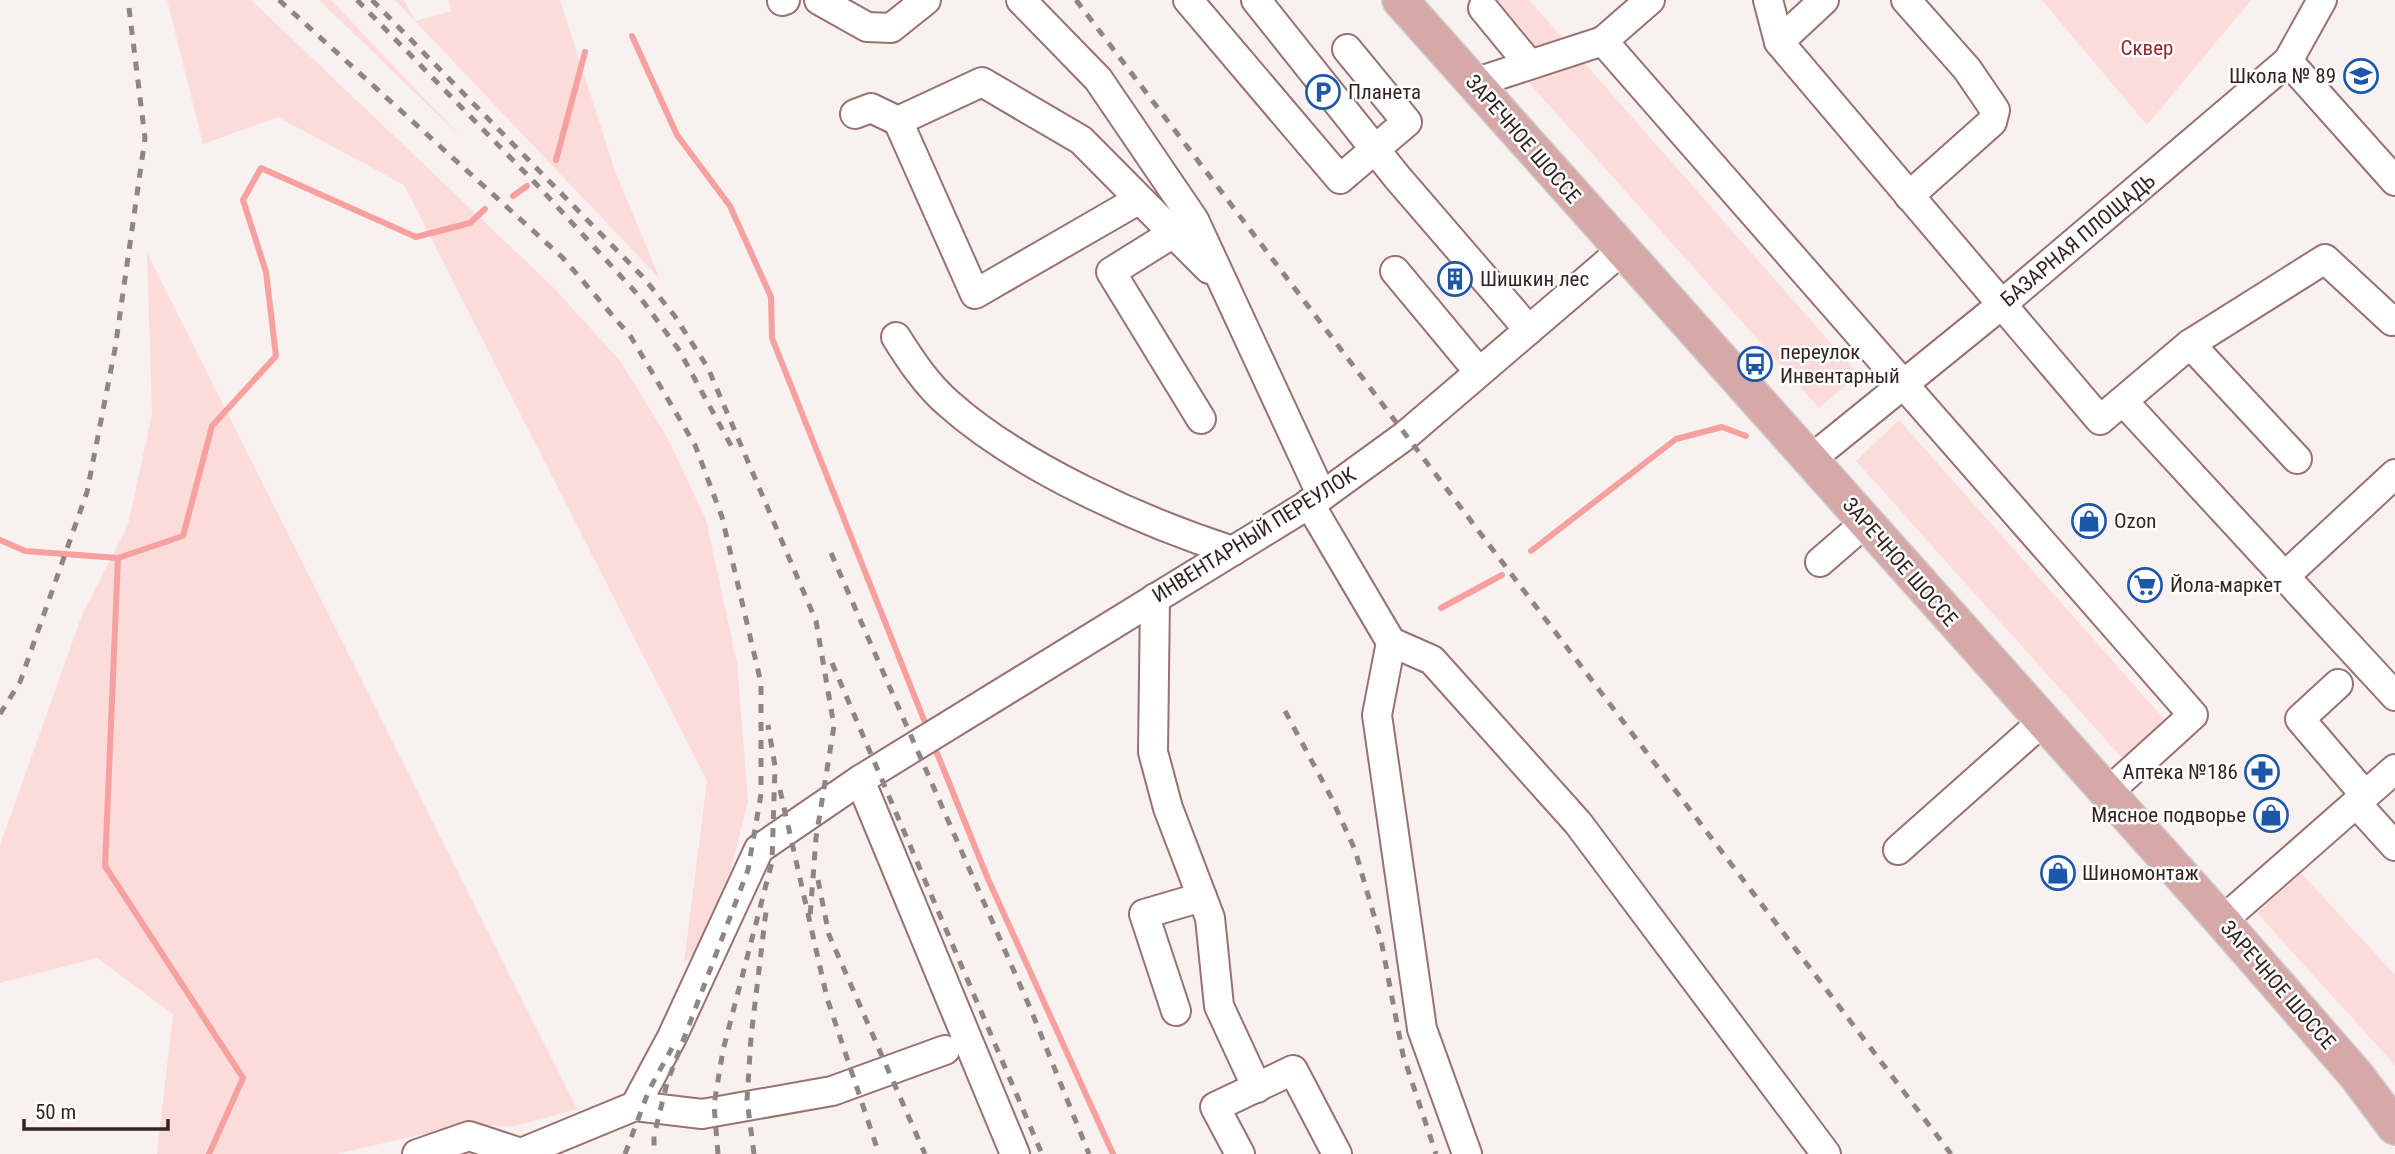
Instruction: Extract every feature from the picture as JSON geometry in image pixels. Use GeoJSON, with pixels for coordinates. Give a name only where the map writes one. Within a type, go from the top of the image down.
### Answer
{"type":"FeatureCollection","features":[{"type":"Feature","properties":{"kind":"main road","name":"ЗАРЕЧНОЕ ШОССЕ"},"geometry":{"type":"LineString","coordinates":[[1400,0],[1621,251],[2222,921],[2356,1075],[2395,1128]]}},
{"type":"Feature","properties":{"kind":"street"},"geometry":{"type":"LineString","coordinates":[[819,0],[867,27],[891,28],[926,0]]}},
{"type":"Feature","properties":{"kind":"street"},"geometry":{"type":"LineString","coordinates":[[1021,0],[1098,79],[1194,220],[1315,500],[1391,642],[1432,660],[1578,822],[1826,1154]]}},
{"type":"Feature","properties":{"kind":"street"},"geometry":{"type":"LineString","coordinates":[[1188,0],[1340,179],[1407,122],[1347,49]]}},
{"type":"Feature","properties":{"kind":"street"},"geometry":{"type":"LineString","coordinates":[[1256,0],[1376,149],[1529,330]]}},
{"type":"Feature","properties":{"kind":"street"},"geometry":{"type":"LineString","coordinates":[[1474,83],[1603,41],[1650,0]]}},
{"type":"Feature","properties":{"kind":"street"},"geometry":{"type":"LineString","coordinates":[[1768,0],[1779,42],[2100,420],[2190,345],[2325,259],[2392,321],[2395,318]]}},
{"type":"Feature","properties":{"kind":"street"},"geometry":{"type":"LineString","coordinates":[[1779,42],[1824,0]]}},
{"type":"Feature","properties":{"kind":"street"},"geometry":{"type":"LineString","coordinates":[[1906,0],[1967,69],[1995,110],[1992,122],[1909,196]]}},
{"type":"Feature","properties":{"kind":"street","name":"БАЗАРНАЯ ПЛОЩАДЬ"},"geometry":{"type":"LineString","coordinates":[[1810,460],[2001,305],[2288,61],[2322,0]]}},
{"type":"Feature","properties":{"kind":"street"},"geometry":{"type":"LineString","coordinates":[[1483,8],[1529,64]]}},
{"type":"Feature","properties":{"kind":"street"},"geometry":{"type":"LineString","coordinates":[[1603,41],[1902,386],[2193,715],[2106,793]]}},
{"type":"Feature","properties":{"kind":"street"},"geometry":{"type":"LineString","coordinates":[[2288,61],[2395,181]]}},
{"type":"Feature","properties":{"kind":"street"},"geometry":{"type":"LineString","coordinates":[[898,121],[982,82],[1081,140],[1172,234],[1222,280]]}},
{"type":"Feature","properties":{"kind":"street"},"geometry":{"type":"LineString","coordinates":[[855,114],[871,108],[898,121],[975,295],[1138,200]]}},
{"type":"Feature","properties":{"kind":"street"},"geometry":{"type":"LineString","coordinates":[[1172,234],[1111,272],[1201,419]]}},
{"type":"Feature","properties":{"kind":"street","name":"ИНВЕНТАРНЫЙ ПЕРЕУЛОК"},"geometry":{"type":"LineString","coordinates":[[635,1106],[672,1037],[759,849],[859,780],[1315,500],[1406,435],[1621,251]]}},
{"type":"Feature","properties":{"kind":"street"},"geometry":{"type":"LineString","coordinates":[[1395,271],[1479,372]]}},
{"type":"Feature","properties":{"kind":"street"},"geometry":{"type":"LineString","coordinates":[[896,337],[918,371],[948,403],[992,438],[1078,487],[1233,551]]}},
{"type":"Feature","properties":{"kind":"street"},"geometry":{"type":"LineString","coordinates":[[2190,345],[2297,459]]}},
{"type":"Feature","properties":{"kind":"street"},"geometry":{"type":"LineString","coordinates":[[2123,401],[2395,695]]}},
{"type":"Feature","properties":{"kind":"street"},"geometry":{"type":"LineString","coordinates":[[2285,576],[2395,474]]}},
{"type":"Feature","properties":{"kind":"street"},"geometry":{"type":"LineString","coordinates":[[1820,562],[1865,523]]}},
{"type":"Feature","properties":{"kind":"street"},"geometry":{"type":"LineString","coordinates":[[1155,598],[1153,752],[1168,808],[1210,918],[1219,1006],[1257,1088]]}},
{"type":"Feature","properties":{"kind":"street"},"geometry":{"type":"LineString","coordinates":[[1391,642],[1377,715],[1420,1015],[1467,1154]]}},
{"type":"Feature","properties":{"kind":"street"},"geometry":{"type":"LineString","coordinates":[[2338,684],[2300,719],[2395,846]]}},
{"type":"Feature","properties":{"kind":"street"},"geometry":{"type":"LineString","coordinates":[[1898,850],[2042,722]]}},
{"type":"Feature","properties":{"kind":"street"},"geometry":{"type":"LineString","coordinates":[[2222,921],[2395,769]]}},
{"type":"Feature","properties":{"kind":"street"},"geometry":{"type":"LineString","coordinates":[[859,780],[1015,1154]]}},
{"type":"Feature","properties":{"kind":"street"},"geometry":{"type":"LineString","coordinates":[[1176,1011],[1144,914],[1202,897]]}},
{"type":"Feature","properties":{"kind":"street"},"geometry":{"type":"LineString","coordinates":[[417,1154],[469,1136],[521,1154],[635,1106],[702,1114],[832,1091],[945,1050]]}},
{"type":"Feature","properties":{"kind":"street"},"geometry":{"type":"LineString","coordinates":[[1240,1154],[1214,1107],[1293,1070],[1337,1154]]}},
{"type":"Feature","properties":{"kind":"green space"},"geometry":{"type":"Polygon","coordinates":[[[167,0],[251,0],[555,289],[620,361],[667,437],[706,520],[737,663],[748,801],[715,932],[684,963],[707,781],[404,185],[278,117],[203,144],[167,0]]]}},
{"type":"Feature","properties":{"kind":"green space"},"geometry":{"type":"Polygon","coordinates":[[[319,0],[331,0],[461,137],[319,0]]]}},
{"type":"Feature","properties":{"kind":"green space"},"geometry":{"type":"Polygon","coordinates":[[[395,0],[404,0],[415,21],[395,0]]]}},
{"type":"Feature","properties":{"kind":"green space"},"geometry":{"type":"Polygon","coordinates":[[[448,0],[560,0],[615,171],[660,279],[415,21],[452,11],[448,0]]]}},
{"type":"Feature","properties":{"kind":"green space"},"geometry":{"type":"Polygon","coordinates":[[[1478,0],[1529,0],[1858,374],[1819,408],[1465,11],[1478,0]]]}},
{"type":"Feature","properties":{"kind":"green space","name":"Сквер"},"geometry":{"type":"Polygon","coordinates":[[[2042,0],[2251,0],[2147,125],[2042,0]]]}},
{"type":"Feature","properties":{"kind":"green space"},"geometry":{"type":"Polygon","coordinates":[[[147,253],[577,1109],[515,1126],[463,1125],[336,1154],[157,1154],[173,1014],[97,958],[0,983],[0,845],[82,615],[128,525],[152,414],[147,253]]]}},
{"type":"Feature","properties":{"kind":"green space"},"geometry":{"type":"Polygon","coordinates":[[[1899,420],[2166,721],[2123,759],[1856,461],[1899,420]]]}},
{"type":"Feature","properties":{"kind":"green space"},"geometry":{"type":"Polygon","coordinates":[[[2301,873],[2395,975],[2395,1065],[2257,913],[2301,873]]]}},
{"type":"Feature","properties":{"kind":"waterway"},"geometry":{"type":"LineString","coordinates":[[632,36],[677,135],[730,206],[771,297],[772,338],[924,720]]}},
{"type":"Feature","properties":{"kind":"waterway"},"geometry":{"type":"LineString","coordinates":[[556,160],[585,52]]}},
{"type":"Feature","properties":{"kind":"waterway"},"geometry":{"type":"LineString","coordinates":[[118,558],[183,536],[212,426],[276,356],[266,272],[243,200],[261,168],[416,237],[470,223],[485,209]]}},
{"type":"Feature","properties":{"kind":"waterway"},"geometry":{"type":"LineString","coordinates":[[513,196],[527,186]]}},
{"type":"Feature","properties":{"kind":"waterway"},"geometry":{"type":"LineString","coordinates":[[1531,551],[1676,439],[1722,427],[1746,436]]}},
{"type":"Feature","properties":{"kind":"waterway"},"geometry":{"type":"LineString","coordinates":[[0,540],[25,551],[118,558],[105,866],[243,1078],[209,1154]]}},
{"type":"Feature","properties":{"kind":"waterway"},"geometry":{"type":"LineString","coordinates":[[1441,608],[1502,575]]}},
{"type":"Feature","properties":{"kind":"waterway"},"geometry":{"type":"LineString","coordinates":[[937,753],[988,879],[1113,1154]]}},
{"type":"Feature","properties":{"kind":"railway"},"geometry":{"type":"LineString","coordinates":[[0,714],[20,682],[87,492],[115,349],[145,138],[128,0]]}},
{"type":"Feature","properties":{"kind":"railway"},"geometry":{"type":"LineString","coordinates":[[279,0],[563,258],[631,337],[695,445],[722,517],[761,683],[761,794],[748,870],[667,1083],[654,1136],[654,1154]]}},
{"type":"Feature","properties":{"kind":"railway"},"geometry":{"type":"LineString","coordinates":[[357,0],[541,189],[639,296],[679,350],[734,451]]}},
{"type":"Feature","properties":{"kind":"railway"},"geometry":{"type":"LineString","coordinates":[[372,0],[643,277],[674,315],[708,368],[816,621],[834,726],[816,838],[810,917]]}},
{"type":"Feature","properties":{"kind":"railway"},"geometry":{"type":"LineString","coordinates":[[1076,0],[1951,1154]]}},
{"type":"Feature","properties":{"kind":"railway"},"geometry":{"type":"LineString","coordinates":[[831,553],[1031,1010],[1089,1154]]}},
{"type":"Feature","properties":{"kind":"railway"},"geometry":{"type":"LineString","coordinates":[[832,663],[1042,1154]]}},
{"type":"Feature","properties":{"kind":"railway"},"geometry":{"type":"LineString","coordinates":[[1285,711],[1331,797],[1355,850],[1381,940],[1403,1055],[1436,1154]]}},
{"type":"Feature","properties":{"kind":"railway"},"geometry":{"type":"LineString","coordinates":[[718,1154],[714,1105],[723,1050],[772,862],[775,766],[768,725]]}},
{"type":"Feature","properties":{"kind":"railway"},"geometry":{"type":"LineString","coordinates":[[780,790],[827,998],[879,1154]]}},
{"type":"Feature","properties":{"kind":"railway"},"geometry":{"type":"LineString","coordinates":[[818,880],[829,935],[925,1154]]}},
{"type":"Feature","properties":{"kind":"railway"},"geometry":{"type":"LineString","coordinates":[[754,1154],[747,1100],[751,1037],[766,911]]}},
{"type":"Feature","properties":{"kind":"railway"},"geometry":{"type":"LineString","coordinates":[[625,1154],[649,1090],[672,1048]]}},
{"type":"Feature","properties":{"kind":"place","name":"Школа № 89"},"geometry":{"type":"Point","coordinates":[2361,76]}},
{"type":"Feature","properties":{"kind":"place","name":"Планета"},"geometry":{"type":"Point","coordinates":[1323,92]}},
{"type":"Feature","properties":{"kind":"place","name":"Шишкин лес"},"geometry":{"type":"Point","coordinates":[1455,279]}},
{"type":"Feature","properties":{"kind":"place","name":"переулок Инвентарный"},"geometry":{"type":"Point","coordinates":[1755,364]}},
{"type":"Feature","properties":{"kind":"place","name":"Ozon"},"geometry":{"type":"Point","coordinates":[2089,521]}},
{"type":"Feature","properties":{"kind":"place","name":"Йола-маркет"},"geometry":{"type":"Point","coordinates":[2145,585]}},
{"type":"Feature","properties":{"kind":"place","name":"Аптека №186"},"geometry":{"type":"Point","coordinates":[2262,772]}},
{"type":"Feature","properties":{"kind":"place","name":"Мясное подворье"},"geometry":{"type":"Point","coordinates":[2271,815]}},
{"type":"Feature","properties":{"kind":"place","name":"Шиномонтаж"},"geometry":{"type":"Point","coordinates":[2058,873]}}]}
